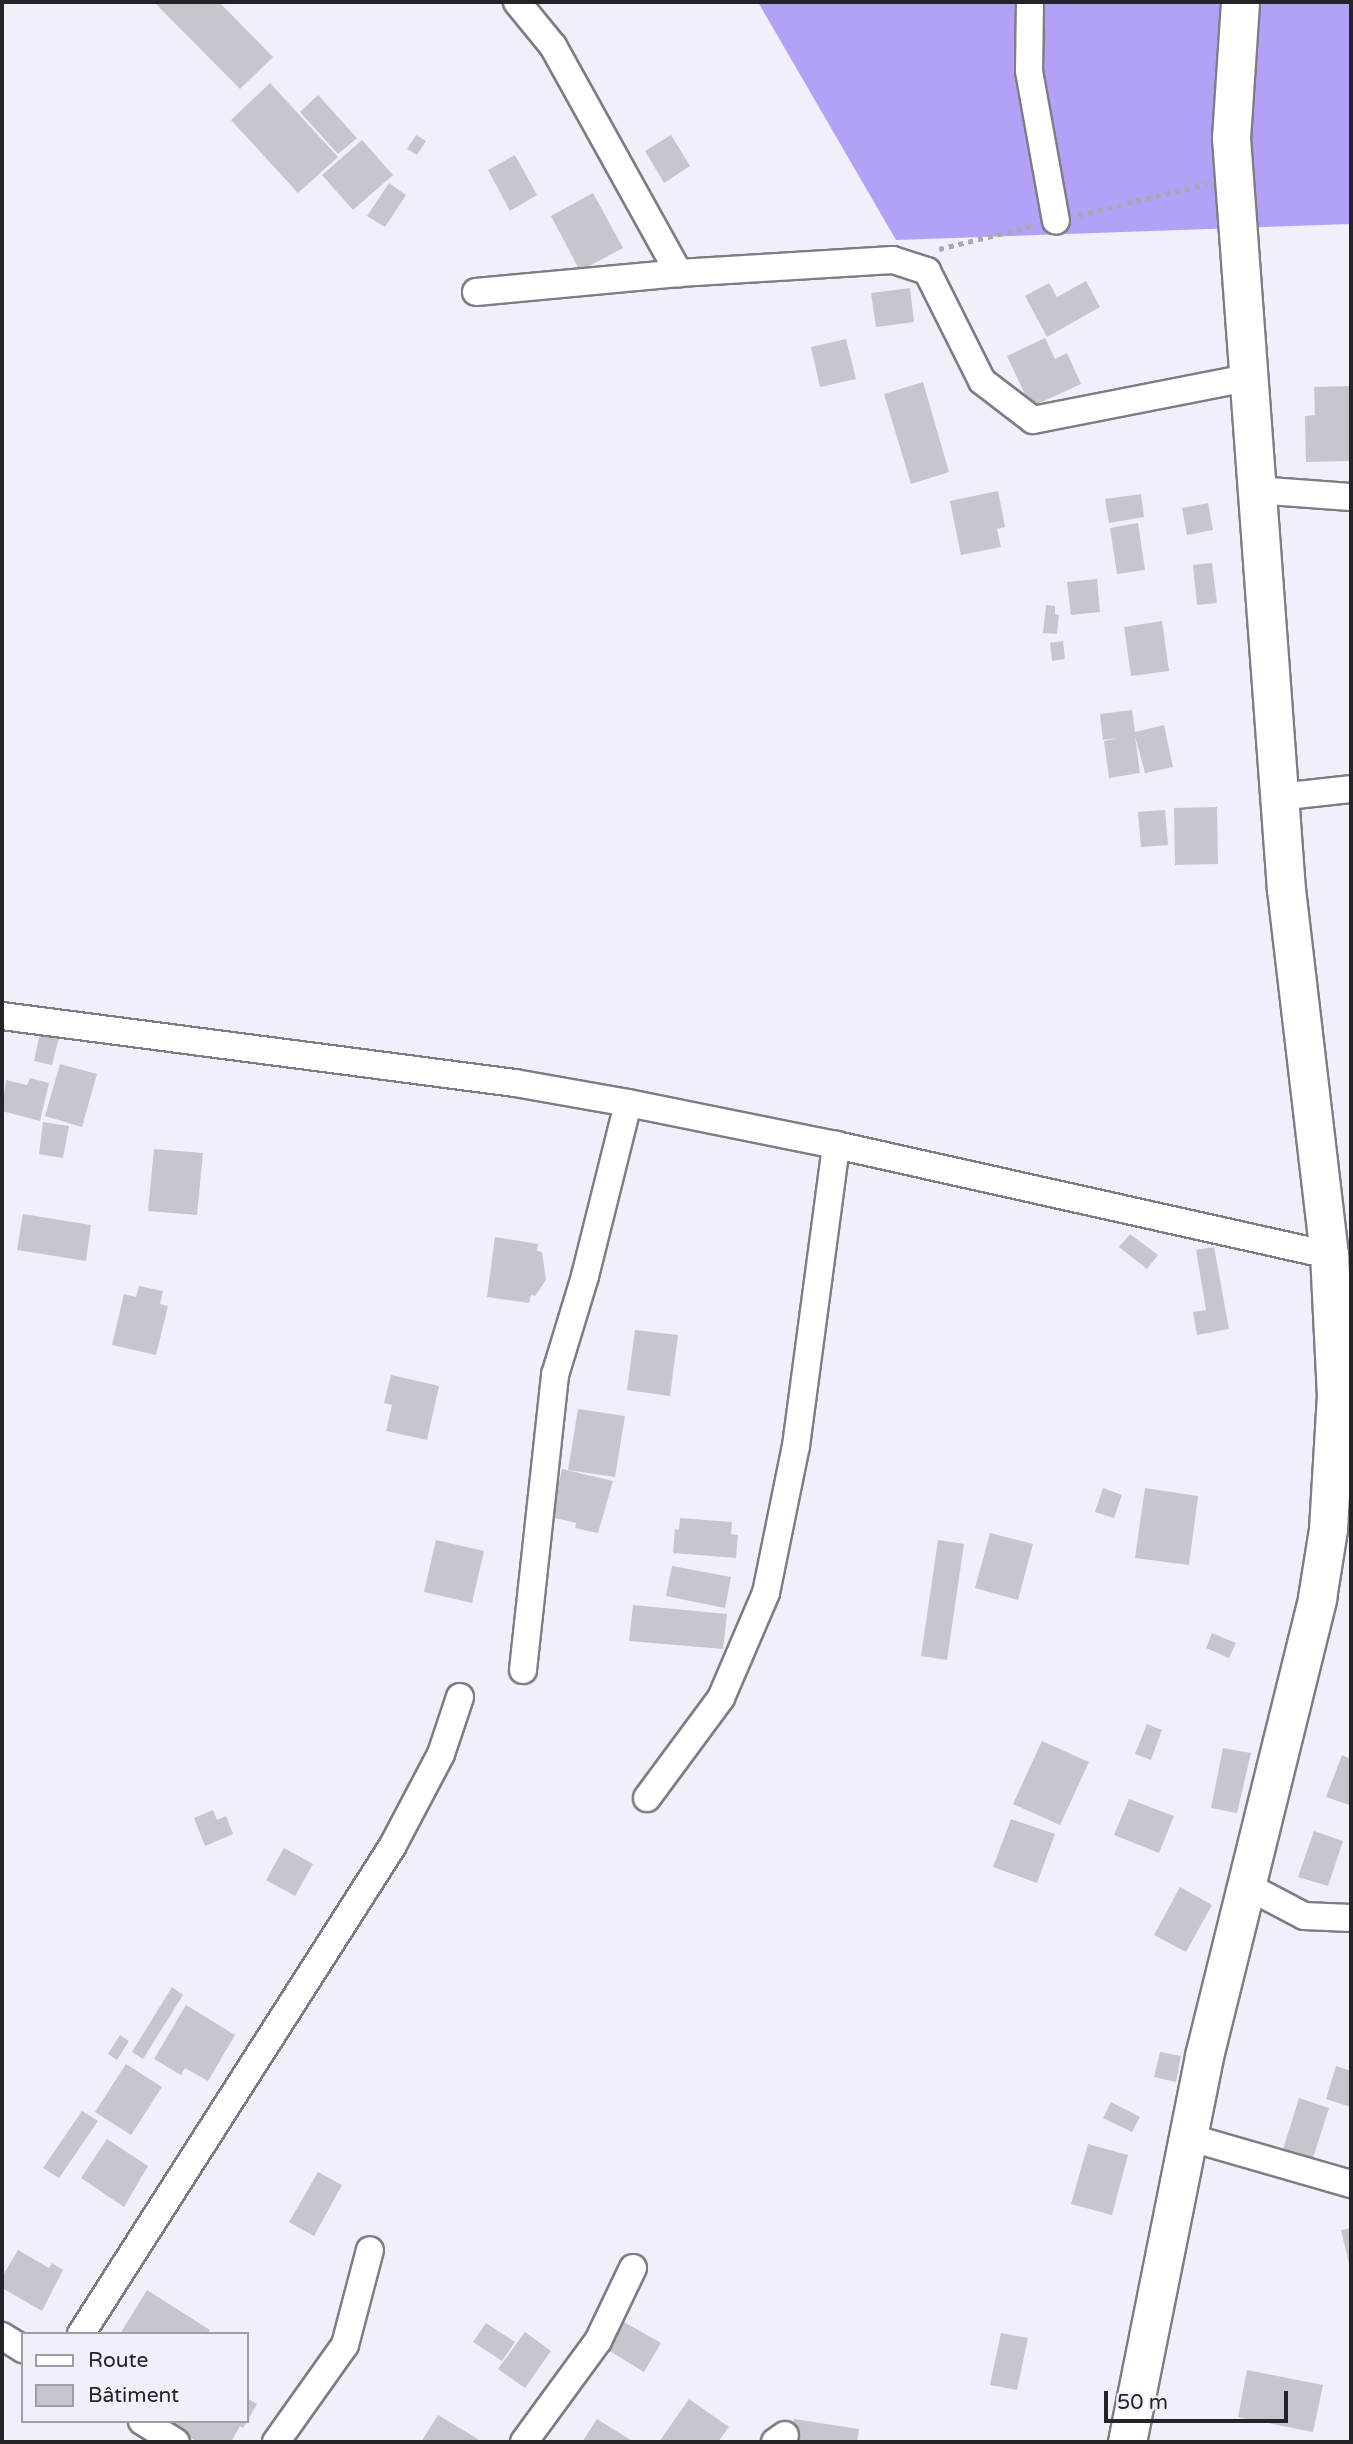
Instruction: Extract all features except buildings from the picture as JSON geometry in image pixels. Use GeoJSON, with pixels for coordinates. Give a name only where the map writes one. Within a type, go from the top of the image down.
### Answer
{"type":"FeatureCollection","features":[{"type":"Feature","properties":{"kind":"street"},"geometry":{"type":"LineString","coordinates":[[517,2],[554,46],[680,272]]}},
{"type":"Feature","properties":{"kind":"street"},"geometry":{"type":"LineString","coordinates":[[1030,2],[1029,71],[1056,221]]}},
{"type":"Feature","properties":{"kind":"street"},"geometry":{"type":"LineString","coordinates":[[1127,2442],[1188,2137],[1317,1598],[1340,1526],[1329,1255],[1286,890],[1231,138],[1240,2]]}},
{"type":"Feature","properties":{"kind":"street"},"geometry":{"type":"LineString","coordinates":[[476,292],[680,272],[893,260],[927,271],[982,381],[1033,420],[1247,378]]}},
{"type":"Feature","properties":{"kind":"street"},"geometry":{"type":"LineString","coordinates":[[1255,489],[1351,497]]}},
{"type":"Feature","properties":{"kind":"street"},"geometry":{"type":"LineString","coordinates":[[1279,797],[1351,789]]}},
{"type":"Feature","properties":{"kind":"street"},"geometry":{"type":"LineString","coordinates":[[2,1016],[514,1083],[628,1103],[836,1145],[1329,1255]]}},
{"type":"Feature","properties":{"kind":"street"},"geometry":{"type":"LineString","coordinates":[[523,1670],[555,1375],[584,1276],[628,1103]]}},
{"type":"Feature","properties":{"kind":"street"},"geometry":{"type":"LineString","coordinates":[[647,1798],[721,1698],[766,1593],[796,1446],[836,1145]]}},
{"type":"Feature","properties":{"kind":"street"},"geometry":{"type":"LineString","coordinates":[[82,2332],[392,1847],[441,1754],[460,1697]]}},
{"type":"Feature","properties":{"kind":"street"},"geometry":{"type":"LineString","coordinates":[[1247,1886],[1304,1916],[1351,1918]]}},
{"type":"Feature","properties":{"kind":"street"},"geometry":{"type":"LineString","coordinates":[[1188,2137],[1351,2184]]}},
{"type":"Feature","properties":{"kind":"street"},"geometry":{"type":"LineString","coordinates":[[276,2442],[345,2345],[370,2250]]}},
{"type":"Feature","properties":{"kind":"street"},"geometry":{"type":"LineString","coordinates":[[524,2442],[598,2341],[633,2268]]}},
{"type":"Feature","properties":{"kind":"street"},"geometry":{"type":"LineString","coordinates":[[2,2336],[21,2348]]}},
{"type":"Feature","properties":{"kind":"street"},"geometry":{"type":"LineString","coordinates":[[145,2423],[176,2442]]}},
{"type":"Feature","properties":{"kind":"shaded area"},"geometry":{"type":"Polygon","coordinates":[[[758,2],[1351,2],[1351,224],[896,240],[758,2]]]}}]}
